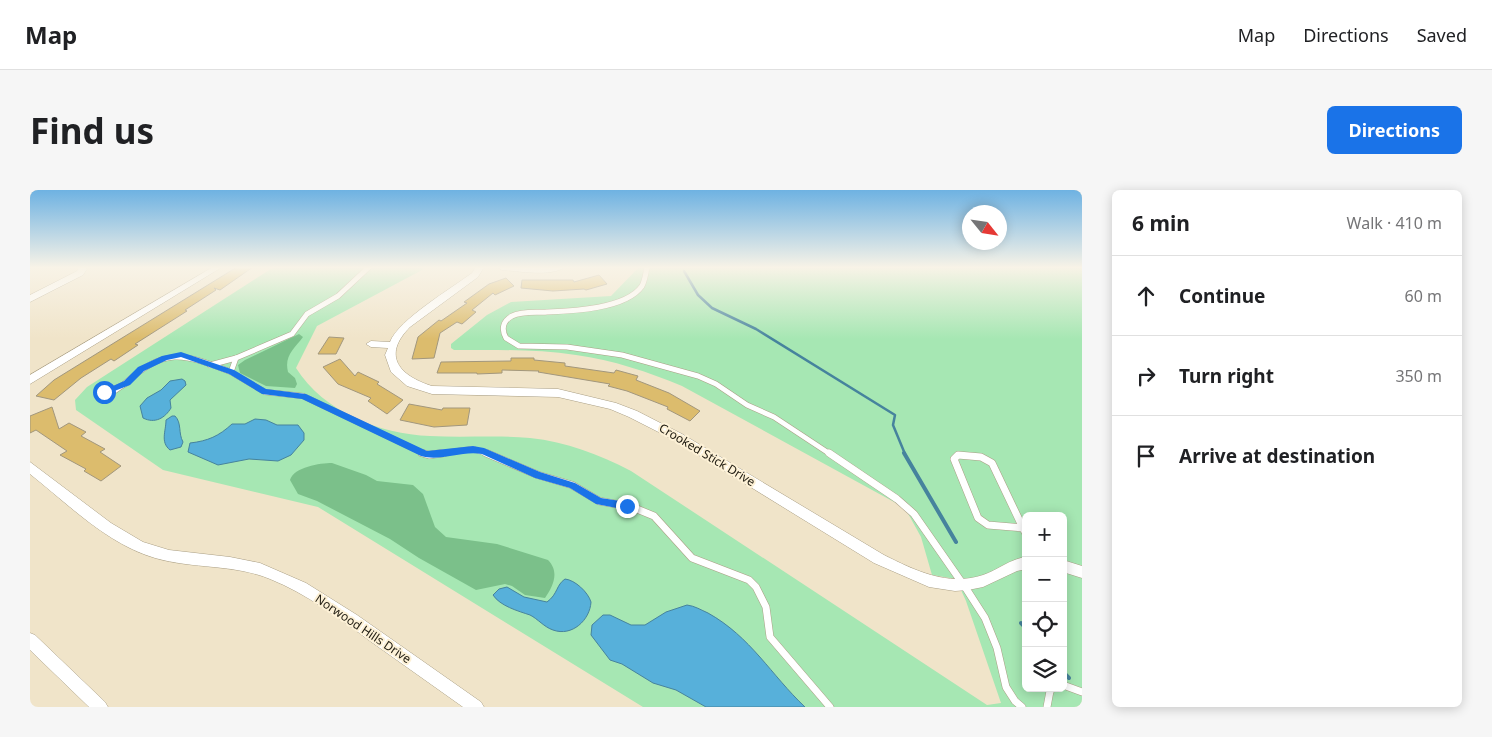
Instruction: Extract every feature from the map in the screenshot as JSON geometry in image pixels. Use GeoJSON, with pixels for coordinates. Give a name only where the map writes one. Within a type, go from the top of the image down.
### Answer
{"type":"FeatureCollection","features":[{"type":"Feature","properties":{"kind":"street"},"geometry":{"type":"LineString","coordinates":[[30,299],[45,291]]}},
{"type":"Feature","properties":{"kind":"street"},"geometry":{"type":"LineString","coordinates":[[30,380],[177,291]]}},
{"type":"Feature","properties":{"kind":"street"},"geometry":{"type":"LineString","coordinates":[[371,344],[392,345],[397,335],[407,325],[453,291]]}},
{"type":"Feature","properties":{"kind":"street","name":"Crooked Stick Drive"},"geometry":{"type":"LineString","coordinates":[[392,345],[390,355],[396,370],[411,383],[432,390],[558,393],[612,406],[633,414],[678,437],[879,559],[914,577],[936,584],[953,586],[983,581],[1022,564]]}},
{"type":"Feature","properties":{"kind":"street","name":"Norwood Hills Drive"},"geometry":{"type":"LineString","coordinates":[[30,467],[119,536],[136,546],[155,553],[234,564],[272,573],[283,578],[342,612],[476,707]]}},
{"type":"Feature","properties":{"kind":"street"},"geometry":{"type":"LineString","coordinates":[[1067,567],[1082,572]]}},
{"type":"Feature","properties":{"kind":"street"},"geometry":{"type":"LineString","coordinates":[[30,640],[100,707]]}},
{"type":"Feature","properties":{"kind":"lane"},"geometry":{"type":"LineString","coordinates":[[210,365],[236,358],[292,334],[307,314],[343,291]]}},
{"type":"Feature","properties":{"kind":"lane"},"geometry":{"type":"LineString","coordinates":[[636,291],[596,308],[520,313],[511,316],[504,322],[503,332],[505,339],[512,345],[522,347],[560,346],[606,352],[662,365],[713,383],[743,404],[772,416],[790,427],[912,509],[991,629],[998,650],[1003,681],[1010,694],[1022,707]]}},
{"type":"Feature","properties":{"kind":"lane"},"geometry":{"type":"LineString","coordinates":[[127,383],[141,369],[173,355],[188,356],[231,372],[265,392],[304,396],[424,454],[429,455],[473,449],[538,475],[572,485],[599,501],[632,507],[654,516],[692,558],[734,573],[749,580],[756,587],[766,607],[770,637],[830,707]]}},
{"type":"Feature","properties":{"kind":"lane"},"geometry":{"type":"LineString","coordinates":[[231,372],[236,358]]}},
{"type":"Feature","properties":{"kind":"lane"},"geometry":{"type":"LineString","coordinates":[[958,455],[981,457],[992,462],[1024,531],[988,525],[978,518],[954,459],[958,455]]}},
{"type":"Feature","properties":{"kind":"lane"},"geometry":{"type":"LineString","coordinates":[[1067,686],[1082,692]]}},
{"type":"Feature","properties":{"kind":"lane"},"geometry":{"type":"LineString","coordinates":[[1047,707],[1050,692]]}},
{"type":"Feature","properties":{"kind":"green space"},"geometry":{"type":"Polygon","coordinates":[[[236,291],[382,291],[317,326],[296,368],[322,397],[337,408],[354,418],[391,431],[430,436],[505,437],[544,440],[557,442],[594,454],[619,465],[631,471],[987,705],[1001,703],[966,601],[956,579],[932,575],[921,537],[905,508],[682,386],[656,376],[617,363],[590,357],[531,351],[454,350],[451,348],[451,344],[487,315],[511,302],[611,296],[616,291],[1082,291],[1082,707],[643,707],[318,507],[163,470],[76,410],[75,400],[87,387],[236,291]]]}},
{"type":"Feature","properties":{"kind":"green space"},"geometry":{"type":"Polygon","coordinates":[[[299,334],[303,337],[287,361],[288,372],[295,378],[297,384],[295,388],[266,386],[240,373],[238,365],[245,360],[299,334]]]}},
{"type":"Feature","properties":{"kind":"green space"},"geometry":{"type":"Polygon","coordinates":[[[332,463],[377,481],[413,485],[423,494],[435,527],[446,537],[497,544],[548,560],[554,569],[554,579],[548,594],[545,598],[525,595],[512,586],[505,584],[476,590],[419,558],[390,539],[317,501],[298,494],[290,480],[292,476],[308,467],[332,463]]]}},
{"type":"Feature","properties":{"kind":"water"},"geometry":{"type":"Polygon","coordinates":[[[182,379],[186,385],[170,400],[171,408],[166,415],[156,420],[143,418],[140,406],[147,398],[161,390],[170,381],[182,379]]]}},
{"type":"Feature","properties":{"kind":"water"},"geometry":{"type":"Polygon","coordinates":[[[175,416],[177,419],[183,442],[181,447],[170,450],[165,443],[164,436],[166,420],[175,416]]]}},
{"type":"Feature","properties":{"kind":"water"},"geometry":{"type":"Polygon","coordinates":[[[255,419],[266,420],[277,425],[298,425],[304,433],[304,440],[291,455],[278,461],[249,459],[218,465],[188,452],[190,443],[213,437],[232,424],[245,424],[255,419]]]}},
{"type":"Feature","properties":{"kind":"water"},"geometry":{"type":"Polygon","coordinates":[[[565,579],[581,587],[591,602],[584,621],[567,631],[560,632],[550,629],[530,615],[505,605],[493,595],[499,589],[507,587],[524,597],[547,602],[565,579]]]}},
{"type":"Feature","properties":{"kind":"water"},"geometry":{"type":"Polygon","coordinates":[[[687,605],[708,613],[737,633],[805,707],[706,707],[676,690],[653,683],[622,664],[610,660],[591,635],[592,625],[603,615],[610,615],[631,625],[645,625],[666,612],[687,605]]]}},
{"type":"Feature","properties":{"kind":"building"},"geometry":{"type":"Polygon","coordinates":[[[198,291],[214,291],[135,344],[138,345],[114,361],[111,359],[81,378],[54,400],[36,396],[54,380],[198,291]]]}},
{"type":"Feature","properties":{"kind":"building"},"geometry":{"type":"Polygon","coordinates":[[[479,291],[503,291],[495,295],[493,293],[472,310],[476,312],[462,324],[457,322],[440,333],[434,358],[412,359],[418,337],[439,320],[441,321],[467,303],[464,302],[479,291]]]}},
{"type":"Feature","properties":{"kind":"building"},"geometry":{"type":"Polygon","coordinates":[[[329,337],[344,338],[336,354],[318,354],[329,337]]]}},
{"type":"Feature","properties":{"kind":"building"},"geometry":{"type":"Polygon","coordinates":[[[511,358],[534,358],[534,360],[565,363],[565,366],[614,373],[616,370],[638,376],[636,380],[669,393],[700,411],[690,421],[667,409],[668,407],[627,391],[608,386],[610,384],[539,371],[502,370],[502,373],[477,374],[437,373],[441,362],[511,361],[511,358]]]}},
{"type":"Feature","properties":{"kind":"building"},"geometry":{"type":"Polygon","coordinates":[[[340,359],[355,376],[358,372],[379,382],[377,384],[403,400],[387,414],[368,401],[371,398],[338,384],[323,367],[340,359]]]}},
{"type":"Feature","properties":{"kind":"building"},"geometry":{"type":"Polygon","coordinates":[[[409,404],[442,410],[443,408],[470,408],[467,425],[434,427],[400,420],[409,404]]]}},
{"type":"Feature","properties":{"kind":"building"},"geometry":{"type":"Polygon","coordinates":[[[52,407],[59,429],[69,423],[86,432],[81,436],[105,449],[100,452],[121,466],[101,481],[84,471],[86,469],[60,455],[67,451],[36,430],[30,433],[30,416],[52,407]]]}},
{"type":"Feature","properties":{"kind":"waterway"},"geometry":{"type":"LineString","coordinates":[[696,291],[712,308],[756,329],[895,415],[893,425],[905,454]]}},
{"type":"Feature","properties":{"kind":"waterway"},"geometry":{"type":"LineString","coordinates":[[904,453],[956,542]]}},
{"type":"Feature","properties":{"kind":"route"},"geometry":{"type":"LineString","coordinates":[[104,392],[127,383],[141,369],[165,358],[173,355],[188,356],[194,360],[231,372],[258,390],[304,396],[424,454],[429,455],[473,449],[538,475],[572,485],[599,501],[627,506]]}}]}
